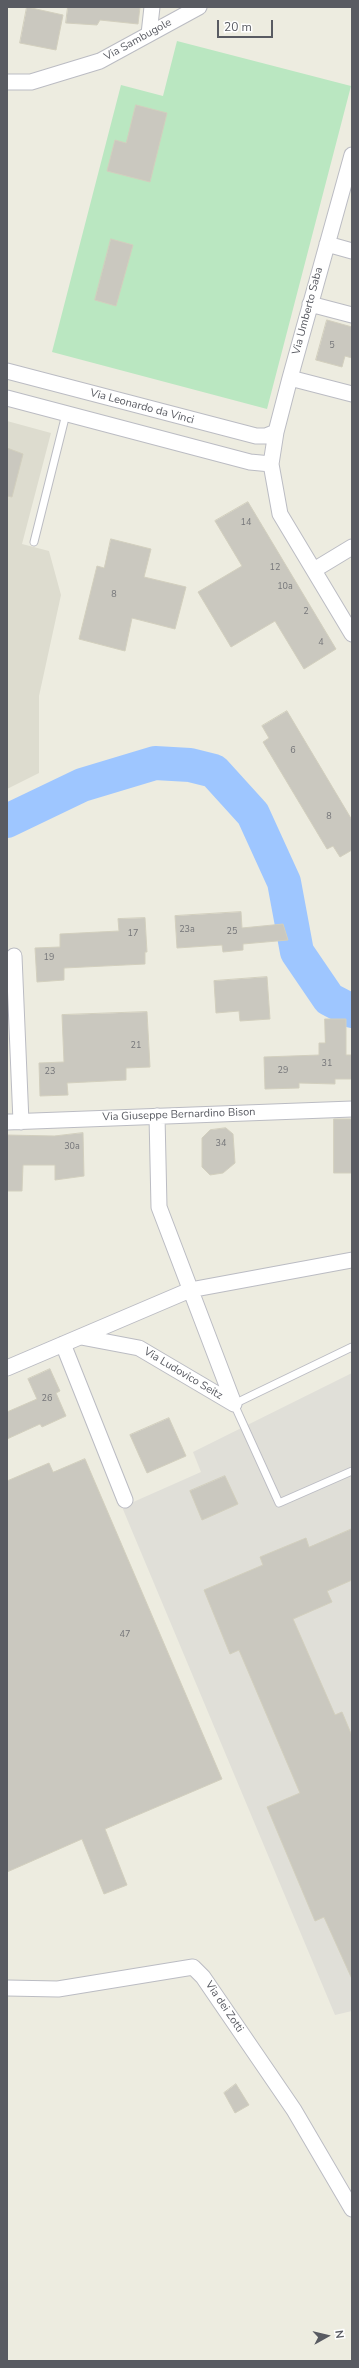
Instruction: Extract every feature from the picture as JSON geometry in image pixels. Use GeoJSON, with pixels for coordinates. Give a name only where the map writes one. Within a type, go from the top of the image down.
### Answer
{"type":"FeatureCollection","features":[{"type":"Feature","properties":{"kind":"street"},"geometry":{"type":"LineString","coordinates":[[149,34],[152,7]]}},
{"type":"Feature","properties":{"kind":"street","name":"Via Sambugole"},"geometry":{"type":"LineString","coordinates":[[7,82],[31,82],[75,70],[100,61],[199,7]]}},
{"type":"Feature","properties":{"kind":"street","name":"Via Umberto Saba"},"geometry":{"type":"LineString","coordinates":[[352,155],[290,378],[276,432],[271,464],[280,514],[352,634]]}},
{"type":"Feature","properties":{"kind":"street"},"geometry":{"type":"LineString","coordinates":[[327,244],[352,251]]}},
{"type":"Feature","properties":{"kind":"street"},"geometry":{"type":"LineString","coordinates":[[310,304],[352,315]]}},
{"type":"Feature","properties":{"kind":"street","name":"Via Leonardo da Vinci"},"geometry":{"type":"LineString","coordinates":[[7,371],[256,436],[266,436],[276,432]]}},
{"type":"Feature","properties":{"kind":"street"},"geometry":{"type":"LineString","coordinates":[[290,378],[352,394]]}},
{"type":"Feature","properties":{"kind":"street"},"geometry":{"type":"LineString","coordinates":[[7,398],[250,462],[271,464]]}},
{"type":"Feature","properties":{"kind":"street"},"geometry":{"type":"LineString","coordinates":[[314,570],[352,547]]}},
{"type":"Feature","properties":{"kind":"street"},"geometry":{"type":"LineString","coordinates":[[14,956],[14,1122]]}},
{"type":"Feature","properties":{"kind":"street","name":"Via Giuseppe Bernardino Bison"},"geometry":{"type":"LineString","coordinates":[[14,1122],[352,1109]]}},
{"type":"Feature","properties":{"kind":"street","name":"Via Ludovico Seitz"},"geometry":{"type":"LineString","coordinates":[[157,1116],[159,1207],[234,1404]]}},
{"type":"Feature","properties":{"kind":"street"},"geometry":{"type":"LineString","coordinates":[[7,1368],[190,1290],[352,1260]]}},
{"type":"Feature","properties":{"kind":"street","name":"Via Ludovico Seitz"},"geometry":{"type":"LineString","coordinates":[[81,1337],[139,1348],[234,1404]]}},
{"type":"Feature","properties":{"kind":"street"},"geometry":{"type":"LineString","coordinates":[[63,1344],[125,1500]]}},
{"type":"Feature","properties":{"kind":"street","name":"Via dei Zotti"},"geometry":{"type":"LineString","coordinates":[[7,1988],[58,1989],[193,1967],[203,1977],[294,2110],[352,2209]]}},
{"type":"Feature","properties":{"kind":"lane"},"geometry":{"type":"LineString","coordinates":[[34,542],[66,414]]}},
{"type":"Feature","properties":{"kind":"lane"},"geometry":{"type":"LineString","coordinates":[[352,1347],[234,1404],[278,1503],[352,1472]]}},
{"type":"Feature","properties":{"kind":"shaded area"},"geometry":{"type":"Polygon","coordinates":[[[7,421],[51,433],[22,544],[49,551],[61,595],[39,696],[39,773],[7,789],[7,421]]]}},
{"type":"Feature","properties":{"kind":"shaded area"},"geometry":{"type":"Polygon","coordinates":[[[352,1373],[352,2011],[335,2015],[122,1507],[201,1472],[193,1452],[352,1373]]]}},
{"type":"Feature","properties":{"kind":"green space"},"geometry":{"type":"Polygon","coordinates":[[[177,41],[351,86],[267,409],[52,352],[121,85],[163,96],[177,41]]]}},
{"type":"Feature","properties":{"kind":"building"},"geometry":{"type":"Polygon","coordinates":[[[27,7],[63,15],[56,50],[20,43],[27,7]]]}},
{"type":"Feature","properties":{"kind":"building"},"geometry":{"type":"Polygon","coordinates":[[[68,7],[140,7],[138,24],[100,20],[97,25],[66,23],[68,7]]]}},
{"type":"Feature","properties":{"kind":"building"},"geometry":{"type":"Polygon","coordinates":[[[136,105],[167,113],[150,182],[107,171],[115,140],[126,143],[136,105]]]}},
{"type":"Feature","properties":{"kind":"building"},"geometry":{"type":"Polygon","coordinates":[[[111,239],[133,245],[116,306],[95,300],[111,239]]]}},
{"type":"Feature","properties":{"kind":"building"},"geometry":{"type":"Polygon","coordinates":[[[327,320],[352,327],[352,358],[345,356],[342,367],[316,360],[327,320]]]}},
{"type":"Feature","properties":{"kind":"building"},"geometry":{"type":"Polygon","coordinates":[[[7,448],[23,454],[12,497],[7,496],[7,448]]]}},
{"type":"Feature","properties":{"kind":"building"},"geometry":{"type":"Polygon","coordinates":[[[248,502],[336,649],[304,669],[275,621],[231,647],[198,592],[242,566],[215,521],[248,502]]]}},
{"type":"Feature","properties":{"kind":"building"},"geometry":{"type":"Polygon","coordinates":[[[111,539],[151,549],[144,577],[186,587],[175,629],[132,618],[125,651],[79,639],[97,566],[104,568],[111,539]]]}},
{"type":"Feature","properties":{"kind":"building"},"geometry":{"type":"Polygon","coordinates":[[[287,711],[352,820],[352,850],[340,857],[333,846],[327,849],[263,742],[269,738],[262,726],[287,711]]]}},
{"type":"Feature","properties":{"kind":"building"},"geometry":{"type":"Polygon","coordinates":[[[241,912],[242,928],[283,924],[288,940],[243,944],[243,950],[223,952],[222,945],[177,948],[175,916],[241,912]]]}},
{"type":"Feature","properties":{"kind":"building"},"geometry":{"type":"Polygon","coordinates":[[[145,918],[147,952],[145,952],[145,964],[64,968],[64,980],[37,982],[35,948],[60,947],[60,934],[119,931],[118,919],[145,918]]]}},
{"type":"Feature","properties":{"kind":"building"},"geometry":{"type":"Polygon","coordinates":[[[267,977],[270,1019],[240,1021],[239,1011],[216,1013],[214,981],[267,977]]]}},
{"type":"Feature","properties":{"kind":"building"},"geometry":{"type":"Polygon","coordinates":[[[147,1012],[150,1067],[126,1068],[126,1080],[67,1083],[68,1095],[40,1096],[39,1063],[64,1062],[62,1015],[147,1012]]]}},
{"type":"Feature","properties":{"kind":"building"},"geometry":{"type":"Polygon","coordinates":[[[325,1019],[346,1019],[346,1055],[352,1055],[352,1079],[335,1079],[335,1084],[299,1083],[299,1088],[265,1089],[264,1057],[319,1055],[319,1043],[325,1043],[325,1019]]]}},
{"type":"Feature","properties":{"kind":"building"},"geometry":{"type":"Polygon","coordinates":[[[334,1119],[352,1119],[352,1173],[334,1173],[334,1119]]]}},
{"type":"Feature","properties":{"kind":"building"},"geometry":{"type":"Polygon","coordinates":[[[226,1128],[233,1134],[235,1163],[223,1173],[210,1175],[202,1167],[202,1138],[210,1130],[226,1128]]]}},
{"type":"Feature","properties":{"kind":"building"},"geometry":{"type":"Polygon","coordinates":[[[83,1133],[84,1176],[55,1180],[55,1165],[23,1165],[22,1191],[7,1191],[7,1135],[54,1136],[83,1133]]]}},
{"type":"Feature","properties":{"kind":"building"},"geometry":{"type":"Polygon","coordinates":[[[50,1369],[60,1391],[56,1393],[66,1416],[42,1427],[40,1424],[7,1439],[7,1412],[37,1399],[28,1379],[50,1369]]]}},
{"type":"Feature","properties":{"kind":"building"},"geometry":{"type":"Polygon","coordinates":[[[169,1418],[186,1456],[147,1473],[130,1435],[169,1418]]]}},
{"type":"Feature","properties":{"kind":"building"},"geometry":{"type":"Polygon","coordinates":[[[85,1459],[222,1779],[105,1829],[127,1885],[104,1894],[82,1839],[7,1872],[7,1481],[49,1463],[53,1472],[85,1459]]]}},
{"type":"Feature","properties":{"kind":"building"},"geometry":{"type":"Polygon","coordinates":[[[225,1476],[238,1504],[202,1520],[190,1491],[225,1476]]]}},
{"type":"Feature","properties":{"kind":"building"},"geometry":{"type":"Polygon","coordinates":[[[352,1529],[352,1580],[327,1591],[332,1602],[293,1619],[335,1715],[342,1712],[352,1736],[352,1979],[324,1917],[315,1921],[267,1807],[300,1793],[239,1650],[230,1654],[204,1590],[263,1565],[260,1557],[306,1538],[309,1547],[352,1529]]]}},
{"type":"Feature","properties":{"kind":"building"},"geometry":{"type":"Polygon","coordinates":[[[236,2084],[249,2105],[235,2113],[224,2093],[236,2084]]]}},
{"type":"Feature","properties":{"kind":"waterway"},"geometry":{"type":"LineString","coordinates":[[7,821],[82,785],[155,763],[190,765],[214,771],[253,814],[284,882],[297,952],[329,999],[352,1011]]}}]}
